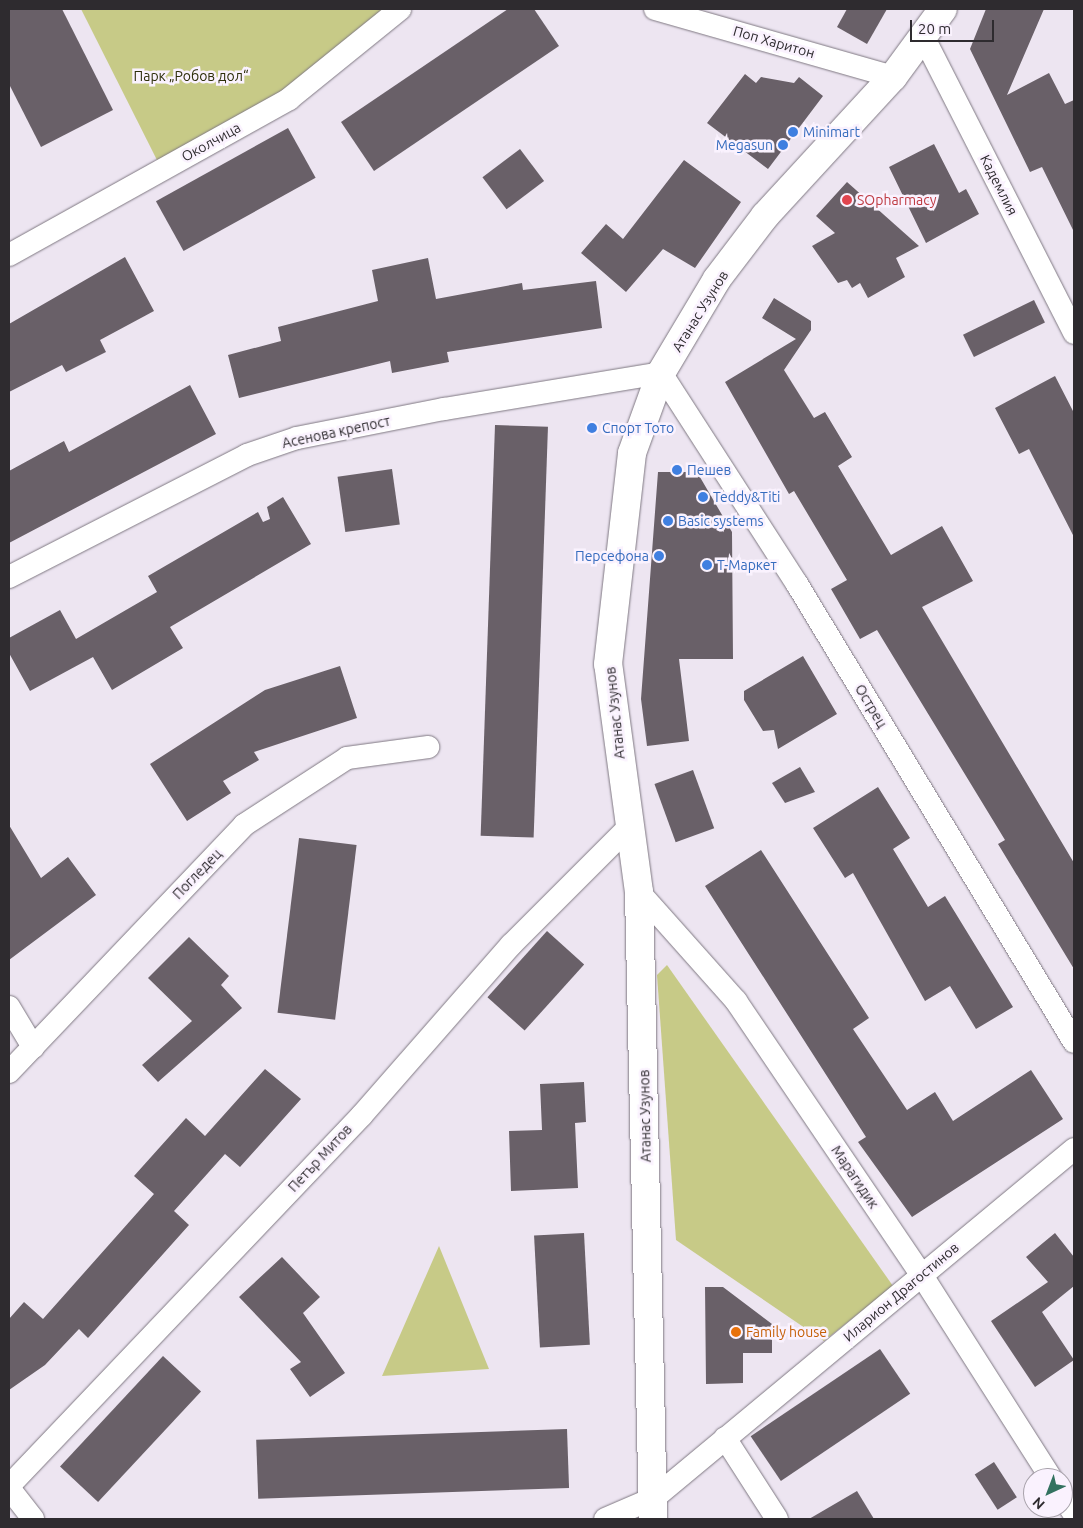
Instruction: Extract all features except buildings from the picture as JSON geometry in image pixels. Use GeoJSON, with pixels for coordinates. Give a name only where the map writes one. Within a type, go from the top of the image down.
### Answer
{"type":"FeatureCollection","features":[{"type":"Feature","properties":{"kind":"street","name":"Околчица"},"geometry":{"type":"LineString","coordinates":[[9,255],[289,99],[400,9]]}},
{"type":"Feature","properties":{"kind":"street","name":"Поп Харитон"},"geometry":{"type":"LineString","coordinates":[[655,9],[893,77]]}},
{"type":"Feature","properties":{"kind":"street","name":"Атанас Узунов"},"geometry":{"type":"LineString","coordinates":[[654,1509],[639,892],[628,828],[608,664],[632,453],[661,373],[717,279],[765,216],[893,77],[924,38],[943,9]]}},
{"type":"Feature","properties":{"kind":"street","name":"Кадемлия"},"geometry":{"type":"LineString","coordinates":[[924,38],[1074,332]]}},
{"type":"Feature","properties":{"kind":"street","name":"Асенова крепост"},"geometry":{"type":"LineString","coordinates":[[9,577],[247,455],[297,438],[444,408],[661,373]]}},
{"type":"Feature","properties":{"kind":"street","name":"Острец"},"geometry":{"type":"LineString","coordinates":[[661,373],[797,584],[1074,1042]]}},
{"type":"Feature","properties":{"kind":"street","name":"Погледец"},"geometry":{"type":"LineString","coordinates":[[9,1072],[244,824],[347,758],[428,747]]}},
{"type":"Feature","properties":{"kind":"street","name":"Петър Митов"},"geometry":{"type":"LineString","coordinates":[[9,1487],[362,1115],[511,945],[628,828]]}},
{"type":"Feature","properties":{"kind":"street","name":"Марагидик"},"geometry":{"type":"LineString","coordinates":[[639,892],[736,1001],[921,1274],[1045,1468]]}},
{"type":"Feature","properties":{"kind":"street"},"geometry":{"type":"LineString","coordinates":[[9,1007],[33,1047]]}},
{"type":"Feature","properties":{"kind":"street","name":"Иларион Драгостинов"},"geometry":{"type":"LineString","coordinates":[[605,1519],[654,1509],[725,1438],[1074,1149]]}},
{"type":"Feature","properties":{"kind":"street"},"geometry":{"type":"LineString","coordinates":[[725,1438],[777,1519]]}},
{"type":"Feature","properties":{"kind":"street"},"geometry":{"type":"LineString","coordinates":[[9,1487],[33,1519]]}},
{"type":"Feature","properties":{"kind":"green space","name":"Парк „Робов дол“"},"geometry":{"type":"Polygon","coordinates":[[[81,9],[400,9],[289,99],[162,170],[81,9]]]}},
{"type":"Feature","properties":{"kind":"green space"},"geometry":{"type":"Polygon","coordinates":[[[667,965],[893,1286],[824,1341],[676,1240],[657,975],[667,965]]]}},
{"type":"Feature","properties":{"kind":"green space"},"geometry":{"type":"Polygon","coordinates":[[[439,1246],[489,1369],[382,1376],[439,1246]]]}},
{"type":"Feature","properties":{"kind":"place","name":"Minimart"},"geometry":{"type":"Point","coordinates":[793,132]}},
{"type":"Feature","properties":{"kind":"place","name":"Megasun"},"geometry":{"type":"Point","coordinates":[783,145]}},
{"type":"Feature","properties":{"kind":"place","name":"SOpharmacy"},"geometry":{"type":"Point","coordinates":[847,200]}},
{"type":"Feature","properties":{"kind":"place","name":"Спорт Тото"},"geometry":{"type":"Point","coordinates":[592,428]}},
{"type":"Feature","properties":{"kind":"place","name":"Пешев"},"geometry":{"type":"Point","coordinates":[677,470]}},
{"type":"Feature","properties":{"kind":"place","name":"Teddy&Titi"},"geometry":{"type":"Point","coordinates":[703,497]}},
{"type":"Feature","properties":{"kind":"place","name":"Basic systems"},"geometry":{"type":"Point","coordinates":[668,521]}},
{"type":"Feature","properties":{"kind":"place","name":"Персефона"},"geometry":{"type":"Point","coordinates":[659,556]}},
{"type":"Feature","properties":{"kind":"place","name":"Т-Маркет"},"geometry":{"type":"Point","coordinates":[707,565]}},
{"type":"Feature","properties":{"kind":"place","name":"Family house"},"geometry":{"type":"Point","coordinates":[736,1332]}}]}
